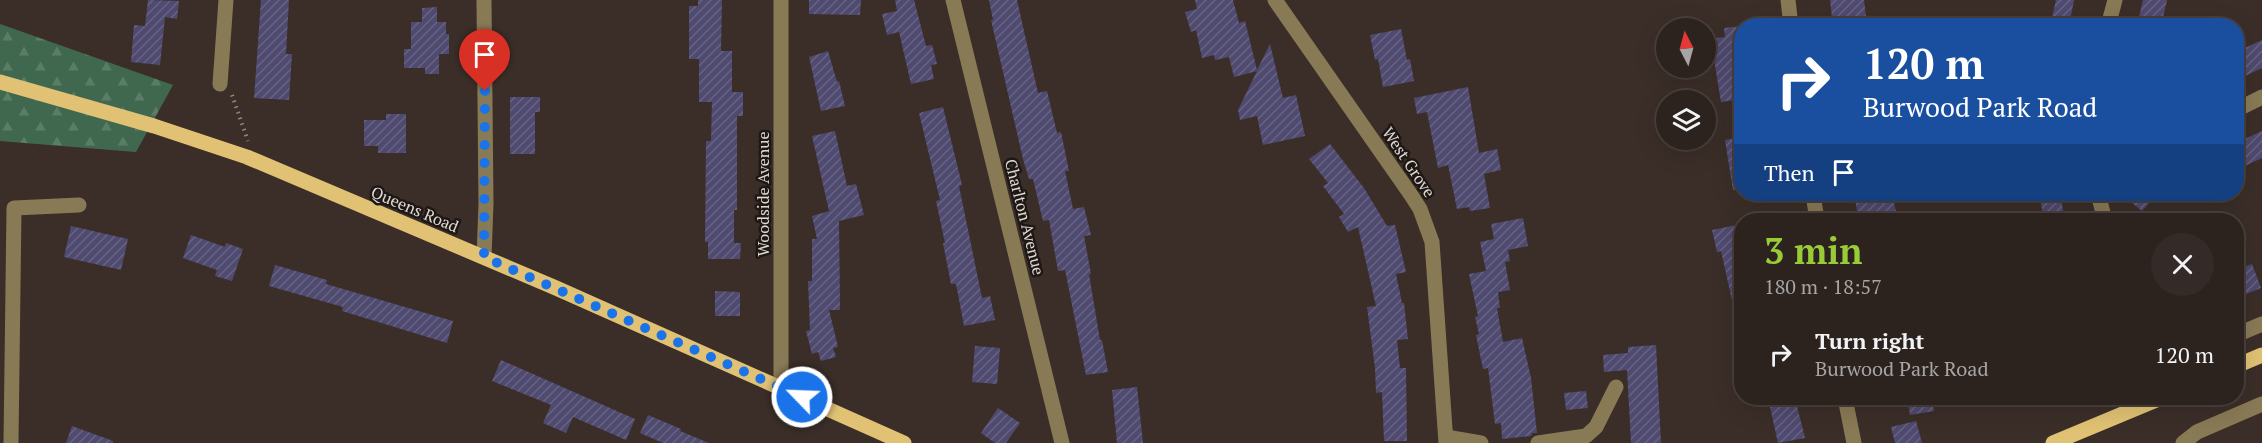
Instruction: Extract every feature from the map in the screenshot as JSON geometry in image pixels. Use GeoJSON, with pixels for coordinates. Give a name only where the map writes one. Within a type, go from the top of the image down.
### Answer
{"type":"FeatureCollection","features":[{"type":"Feature","properties":{"kind":"main road","name":"Queens Road"},"geometry":{"type":"LineString","coordinates":[[0,82],[143,122],[247,157],[484,257],[904,443]]}},
{"type":"Feature","properties":{"kind":"main road"},"geometry":{"type":"LineString","coordinates":[[2244,363],[2262,355]]}},
{"type":"Feature","properties":{"kind":"main road"},"geometry":{"type":"LineString","coordinates":[[2053,443],[2144,405]]}},
{"type":"Feature","properties":{"kind":"street"},"geometry":{"type":"LineString","coordinates":[[220,84],[226,0]]}},
{"type":"Feature","properties":{"kind":"street"},"geometry":{"type":"LineString","coordinates":[[484,0],[484,257]]}},
{"type":"Feature","properties":{"kind":"street","name":"Woodside Avenue"},"geometry":{"type":"LineString","coordinates":[[781,0],[782,388]]}},
{"type":"Feature","properties":{"kind":"street","name":"Charlton Avenue"},"geometry":{"type":"LineString","coordinates":[[953,0],[1062,443]]}},
{"type":"Feature","properties":{"kind":"street","name":"West Grove"},"geometry":{"type":"LineString","coordinates":[[1275,0],[1411,195],[1427,225],[1434,260],[1446,440]]}},
{"type":"Feature","properties":{"kind":"street"},"geometry":{"type":"LineString","coordinates":[[1788,0],[1790,18]]}},
{"type":"Feature","properties":{"kind":"street"},"geometry":{"type":"LineString","coordinates":[[2110,18],[2115,0]]}},
{"type":"Feature","properties":{"kind":"street"},"geometry":{"type":"LineString","coordinates":[[2244,106],[2262,97]]}},
{"type":"Feature","properties":{"kind":"street"},"geometry":{"type":"LineString","coordinates":[[11,443],[14,208],[79,205]]}},
{"type":"Feature","properties":{"kind":"street"},"geometry":{"type":"LineString","coordinates":[[2244,332],[2262,324]]}},
{"type":"Feature","properties":{"kind":"street"},"geometry":{"type":"LineString","coordinates":[[1538,443],[1586,436],[1595,437],[1596,428],[1616,387]]}},
{"type":"Feature","properties":{"kind":"street"},"geometry":{"type":"LineString","coordinates":[[2183,443],[2197,432],[2262,404]]}},
{"type":"Feature","properties":{"kind":"street"},"geometry":{"type":"LineString","coordinates":[[1846,405],[1854,443]]}},
{"type":"Feature","properties":{"kind":"street"},"geometry":{"type":"LineString","coordinates":[[1446,440],[1481,443]]}},
{"type":"Feature","properties":{"kind":"path"},"geometry":{"type":"LineString","coordinates":[[220,84],[232,94],[250,146],[247,157]]}},
{"type":"Feature","properties":{"kind":"green space"},"geometry":{"type":"Polygon","coordinates":[[[0,24],[173,85],[136,152],[0,141],[0,24]]]}},
{"type":"Feature","properties":{"kind":"building"},"geometry":{"type":"Polygon","coordinates":[[[148,0],[179,1],[177,19],[165,17],[160,65],[131,62],[134,25],[145,26],[148,0]]]}},
{"type":"Feature","properties":{"kind":"building"},"geometry":{"type":"Polygon","coordinates":[[[261,0],[289,0],[286,54],[292,54],[289,100],[254,98],[261,0]]]}},
{"type":"Feature","properties":{"kind":"building"},"geometry":{"type":"Polygon","coordinates":[[[698,0],[722,0],[721,51],[732,51],[732,92],[743,92],[743,116],[737,116],[737,210],[734,210],[734,243],[741,243],[740,259],[708,259],[708,242],[705,242],[706,141],[711,141],[712,102],[699,102],[699,59],[689,59],[689,6],[698,6],[698,0]]]}},
{"type":"Feature","properties":{"kind":"building"},"geometry":{"type":"Polygon","coordinates":[[[809,0],[861,0],[860,15],[809,14],[809,0]]]}},
{"type":"Feature","properties":{"kind":"building"},"geometry":{"type":"Polygon","coordinates":[[[895,0],[914,0],[926,46],[932,45],[937,64],[931,65],[934,79],[911,84],[899,32],[887,35],[882,14],[897,11],[895,0]]]}},
{"type":"Feature","properties":{"kind":"building"},"geometry":{"type":"Polygon","coordinates":[[[989,0],[1017,0],[1038,93],[1047,91],[1057,133],[1061,132],[1069,171],[1065,171],[1073,209],[1084,207],[1091,235],[1084,236],[1100,340],[1102,340],[1108,372],[1086,375],[1065,270],[1058,271],[1049,220],[1043,221],[1033,179],[1029,179],[1023,159],[991,20],[993,20],[989,0]]]}},
{"type":"Feature","properties":{"kind":"building"},"geometry":{"type":"Polygon","coordinates":[[[1195,0],[1233,0],[1239,23],[1245,21],[1257,70],[1270,44],[1283,98],[1296,95],[1305,136],[1263,145],[1257,116],[1240,120],[1238,110],[1257,71],[1234,77],[1229,57],[1215,60],[1214,55],[1202,58],[1196,30],[1191,32],[1185,12],[1197,9],[1195,0]]]}},
{"type":"Feature","properties":{"kind":"building"},"geometry":{"type":"Polygon","coordinates":[[[1830,0],[1864,0],[1866,17],[1832,18],[1830,0]]]}},
{"type":"Feature","properties":{"kind":"building"},"geometry":{"type":"Polygon","coordinates":[[[2056,0],[2074,0],[2071,18],[2052,18],[2056,0]]]}},
{"type":"Feature","properties":{"kind":"building"},"geometry":{"type":"Polygon","coordinates":[[[2143,0],[2167,0],[2163,18],[2139,18],[2143,0]]]}},
{"type":"Feature","properties":{"kind":"building"},"geometry":{"type":"Polygon","coordinates":[[[437,7],[437,22],[446,22],[446,34],[449,34],[449,54],[439,54],[439,74],[425,74],[425,68],[404,68],[404,49],[411,49],[411,22],[422,22],[422,8],[437,7]]]}},
{"type":"Feature","properties":{"kind":"building"},"geometry":{"type":"Polygon","coordinates":[[[1734,27],[1734,100],[1721,102],[1716,71],[1716,47],[1718,47],[1716,38],[1725,37],[1724,28],[1734,27]]]}},
{"type":"Feature","properties":{"kind":"building"},"geometry":{"type":"Polygon","coordinates":[[[1401,29],[1414,81],[1383,87],[1378,59],[1375,60],[1370,35],[1401,29]]]}},
{"type":"Feature","properties":{"kind":"building"},"geometry":{"type":"Polygon","coordinates":[[[2262,40],[2262,68],[2245,76],[2244,74],[2244,48],[2262,40]]]}},
{"type":"Feature","properties":{"kind":"building"},"geometry":{"type":"Polygon","coordinates":[[[828,51],[845,106],[821,111],[809,57],[828,51]]]}},
{"type":"Feature","properties":{"kind":"building"},"geometry":{"type":"Polygon","coordinates":[[[1468,87],[1479,153],[1497,149],[1501,170],[1484,174],[1490,208],[1470,211],[1469,207],[1457,209],[1448,165],[1438,168],[1427,112],[1417,114],[1414,98],[1468,87]]]}},
{"type":"Feature","properties":{"kind":"building"},"geometry":{"type":"Polygon","coordinates":[[[510,97],[540,97],[540,112],[535,112],[535,154],[510,154],[510,97]]]}},
{"type":"Feature","properties":{"kind":"building"},"geometry":{"type":"Polygon","coordinates":[[[943,107],[962,185],[959,186],[982,298],[990,296],[995,320],[964,326],[956,284],[951,284],[936,201],[940,200],[919,113],[943,107]]]}},
{"type":"Feature","properties":{"kind":"building"},"geometry":{"type":"Polygon","coordinates":[[[386,114],[406,114],[406,153],[378,153],[378,146],[364,146],[364,120],[386,120],[386,114]]]}},
{"type":"Feature","properties":{"kind":"building"},"geometry":{"type":"Polygon","coordinates":[[[835,131],[847,186],[856,184],[864,215],[839,221],[840,310],[829,310],[838,347],[833,348],[836,357],[821,361],[818,352],[812,354],[806,331],[810,330],[808,281],[812,281],[812,239],[817,239],[812,216],[829,211],[812,136],[835,131]]]}},
{"type":"Feature","properties":{"kind":"building"},"geometry":{"type":"Polygon","coordinates":[[[2262,131],[2262,158],[2244,166],[2244,139],[2262,131]]]}},
{"type":"Feature","properties":{"kind":"building"},"geometry":{"type":"Polygon","coordinates":[[[1734,138],[1734,190],[1733,190],[1725,140],[1734,138]]]}},
{"type":"Feature","properties":{"kind":"building"},"geometry":{"type":"Polygon","coordinates":[[[1330,144],[1364,188],[1387,226],[1395,225],[1406,272],[1396,274],[1402,303],[1404,303],[1408,339],[1397,340],[1400,368],[1406,368],[1407,441],[1384,441],[1382,392],[1376,393],[1367,307],[1376,306],[1358,227],[1348,232],[1339,217],[1344,214],[1323,186],[1328,183],[1309,159],[1330,144]]]}},
{"type":"Feature","properties":{"kind":"building"},"geometry":{"type":"Polygon","coordinates":[[[1855,201],[1894,201],[1896,213],[1857,213],[1855,201]]]}},
{"type":"Feature","properties":{"kind":"building"},"geometry":{"type":"Polygon","coordinates":[[[2040,201],[2061,201],[2064,213],[2043,213],[2040,201]]]}},
{"type":"Feature","properties":{"kind":"building"},"geometry":{"type":"Polygon","coordinates":[[[2130,201],[2151,201],[2142,211],[2130,201]]]}},
{"type":"Feature","properties":{"kind":"building"},"geometry":{"type":"Polygon","coordinates":[[[1523,218],[1528,246],[1508,250],[1510,261],[1505,262],[1510,290],[1498,292],[1500,308],[1497,308],[1503,342],[1522,338],[1531,378],[1537,433],[1532,433],[1531,436],[1502,439],[1501,423],[1495,424],[1488,368],[1483,369],[1476,335],[1479,334],[1475,317],[1478,316],[1469,274],[1486,271],[1480,242],[1494,239],[1491,224],[1523,218]]]}},
{"type":"Feature","properties":{"kind":"building"},"geometry":{"type":"Polygon","coordinates":[[[71,226],[128,239],[121,270],[64,257],[71,226]]]}},
{"type":"Feature","properties":{"kind":"building"},"geometry":{"type":"Polygon","coordinates":[[[1734,226],[1734,310],[1721,251],[1717,252],[1712,230],[1734,226]]]}},
{"type":"Feature","properties":{"kind":"building"},"geometry":{"type":"Polygon","coordinates":[[[191,235],[225,247],[226,243],[243,249],[232,281],[215,276],[217,270],[183,258],[191,235]]]}},
{"type":"Feature","properties":{"kind":"building"},"geometry":{"type":"Polygon","coordinates":[[[2252,264],[2261,288],[2244,295],[2244,267],[2252,264]]]}},
{"type":"Feature","properties":{"kind":"building"},"geometry":{"type":"Polygon","coordinates":[[[275,265],[327,280],[326,284],[453,321],[447,343],[342,311],[343,307],[269,286],[275,265]]]}},
{"type":"Feature","properties":{"kind":"building"},"geometry":{"type":"Polygon","coordinates":[[[715,291],[740,292],[740,316],[715,316],[715,291]]]}},
{"type":"Feature","properties":{"kind":"building"},"geometry":{"type":"Polygon","coordinates":[[[1656,345],[1661,443],[1631,443],[1627,370],[1604,372],[1603,355],[1628,353],[1628,347],[1656,345]]]}},
{"type":"Feature","properties":{"kind":"building"},"geometry":{"type":"Polygon","coordinates":[[[975,346],[1000,348],[997,384],[972,382],[975,346]]]}},
{"type":"Feature","properties":{"kind":"building"},"geometry":{"type":"Polygon","coordinates":[[[501,360],[635,419],[626,440],[573,417],[566,433],[543,423],[551,405],[492,381],[501,360]]]}},
{"type":"Feature","properties":{"kind":"building"},"geometry":{"type":"Polygon","coordinates":[[[1137,387],[1143,443],[1117,443],[1112,390],[1137,387]]]}},
{"type":"Feature","properties":{"kind":"building"},"geometry":{"type":"Polygon","coordinates":[[[1586,391],[1588,408],[1566,410],[1564,393],[1586,391]]]}},
{"type":"Feature","properties":{"kind":"building"},"geometry":{"type":"Polygon","coordinates":[[[1770,405],[1797,405],[1805,438],[1778,443],[1770,405]]]}},
{"type":"Feature","properties":{"kind":"building"},"geometry":{"type":"Polygon","coordinates":[[[1908,405],[1933,405],[1934,411],[1910,415],[1908,405]]]}},
{"type":"Feature","properties":{"kind":"building"},"geometry":{"type":"Polygon","coordinates":[[[998,408],[1020,423],[1006,443],[995,443],[981,433],[998,408]]]}},
{"type":"Feature","properties":{"kind":"building"},"geometry":{"type":"Polygon","coordinates":[[[648,415],[709,443],[663,443],[640,433],[648,415]]]}},
{"type":"Feature","properties":{"kind":"building"},"geometry":{"type":"Polygon","coordinates":[[[1916,421],[1922,443],[1895,443],[1891,427],[1916,421]]]}},
{"type":"Feature","properties":{"kind":"building"},"geometry":{"type":"Polygon","coordinates":[[[72,426],[113,441],[113,443],[66,443],[72,426]]]}},
{"type":"Feature","properties":{"kind":"route"},"geometry":{"type":"LineString","coordinates":[[485,91],[484,257],[802,397]]}}]}
